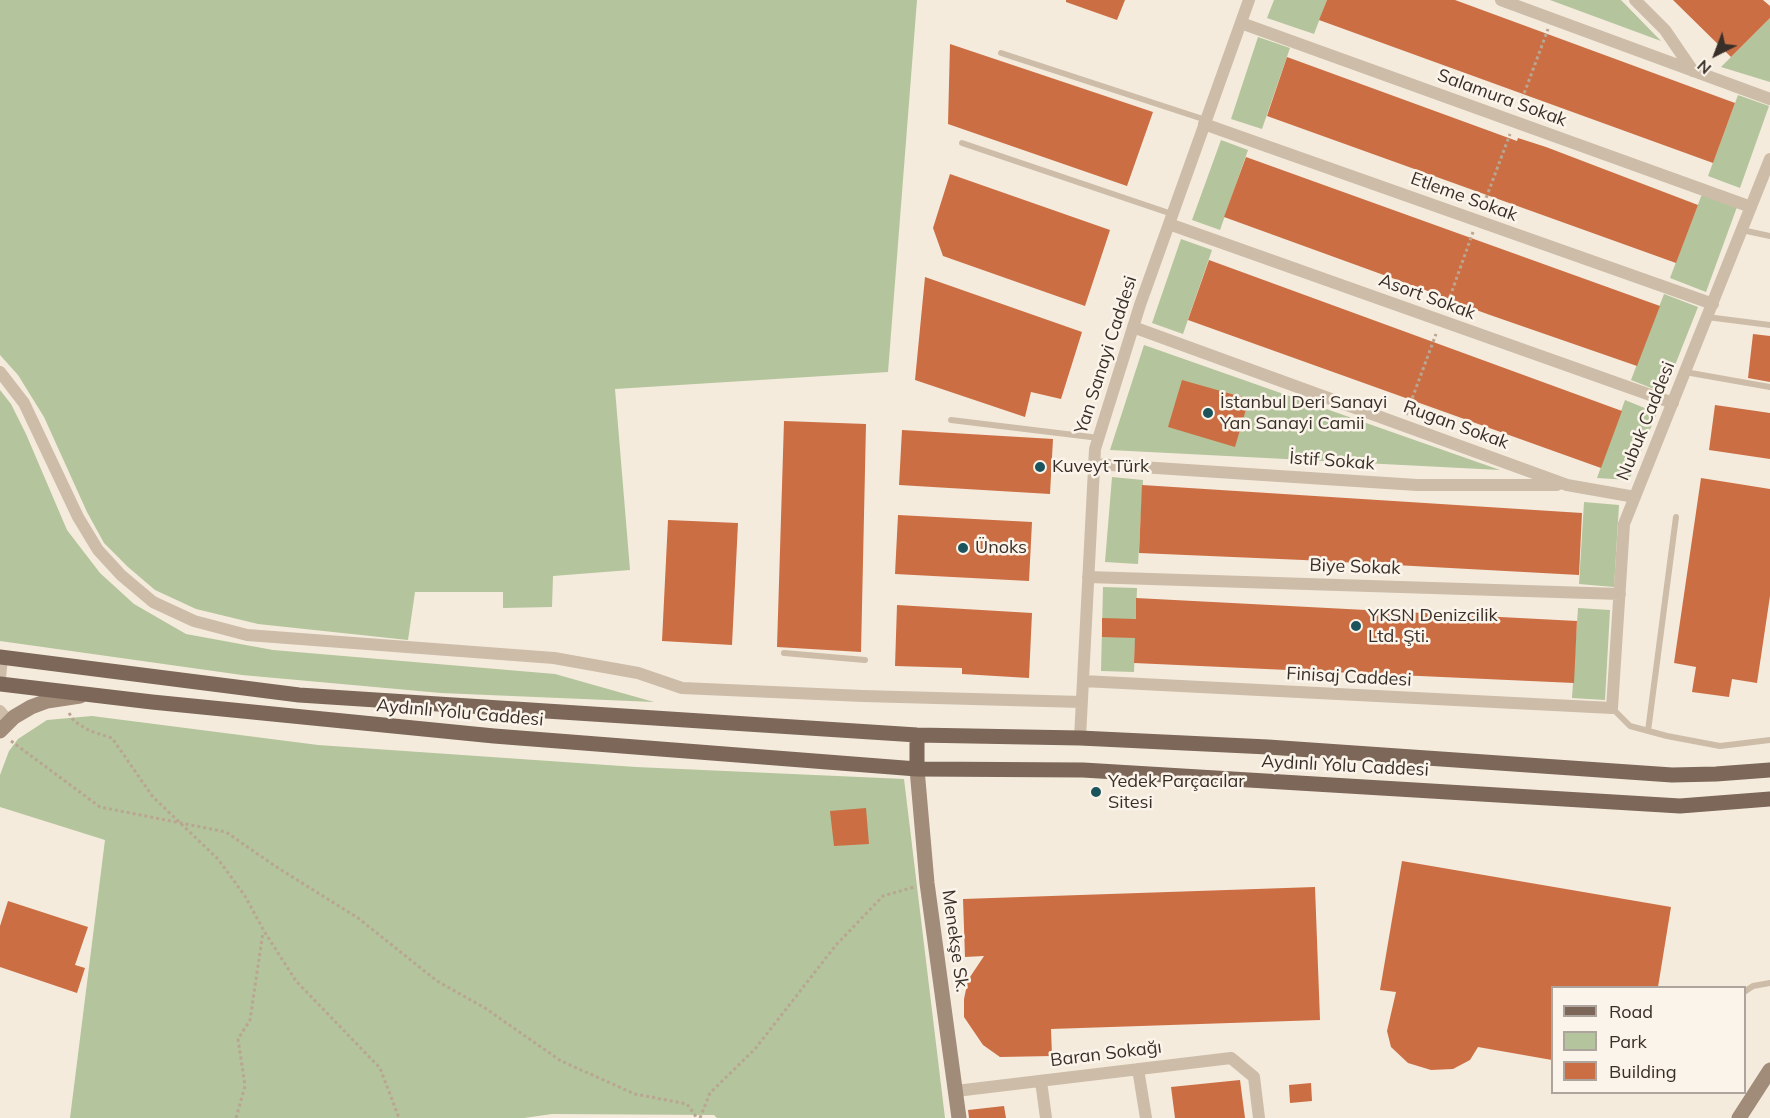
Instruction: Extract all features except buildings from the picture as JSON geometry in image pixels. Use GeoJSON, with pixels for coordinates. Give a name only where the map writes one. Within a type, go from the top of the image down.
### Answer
{"type":"FeatureCollection","features":[{"type":"Feature","properties":{"kind":"main road","name":"Aydınlı Yolu Caddesi"},"geometry":{"type":"LineString","coordinates":[[1,658],[299,695],[917,735],[1080,738],[1268,747],[1672,775],[1770,770]]}},
{"type":"Feature","properties":{"kind":"main road","name":"Aydınlı Yolu Caddesi"},"geometry":{"type":"LineString","coordinates":[[0,684],[86,695],[494,736],[917,769],[1083,770],[1680,806],[1770,800]]}},
{"type":"Feature","properties":{"kind":"main road"},"geometry":{"type":"LineString","coordinates":[[917,735],[917,769]]}},
{"type":"Feature","properties":{"kind":"street","name":"Yan Sanayi Caddesi"},"geometry":{"type":"LineString","coordinates":[[1080,738],[1095,449],[1170,219],[1249,0]]}},
{"type":"Feature","properties":{"kind":"street"},"geometry":{"type":"LineString","coordinates":[[1501,0],[1770,99]]}},
{"type":"Feature","properties":{"kind":"street"},"geometry":{"type":"LineString","coordinates":[[1635,0],[1665,30],[1693,71]]}},
{"type":"Feature","properties":{"kind":"street","name":"Salamura Sokak"},"geometry":{"type":"LineString","coordinates":[[1241,22],[1751,207]]}},
{"type":"Feature","properties":{"kind":"street","name":"Etleme Sokak"},"geometry":{"type":"LineString","coordinates":[[1205,122],[1713,304]]}},
{"type":"Feature","properties":{"kind":"street","name":"Nubuk Caddesi"},"geometry":{"type":"LineString","coordinates":[[1612,708],[1624,524],[1770,163]]}},
{"type":"Feature","properties":{"kind":"street","name":"Asort Sokak"},"geometry":{"type":"LineString","coordinates":[[1170,219],[1673,403]]}},
{"type":"Feature","properties":{"kind":"street","name":"Rugan Sokak"},"geometry":{"type":"LineString","coordinates":[[1133,327],[1567,485],[1635,497]]}},
{"type":"Feature","properties":{"kind":"street"},"geometry":{"type":"LineString","coordinates":[[0,372],[24,403],[78,518],[98,550],[121,575],[153,602],[194,621],[247,635],[554,658],[638,673],[682,688],[1082,702]]}},
{"type":"Feature","properties":{"kind":"street","name":"İstif Sokak"},"geometry":{"type":"LineString","coordinates":[[1095,464],[1417,485],[1567,485]]}},
{"type":"Feature","properties":{"kind":"street","name":"Biye Sokak"},"geometry":{"type":"LineString","coordinates":[[1088,577],[1620,594]]}},
{"type":"Feature","properties":{"kind":"street"},"geometry":{"type":"LineString","coordinates":[[0,678],[1,658]]}},
{"type":"Feature","properties":{"kind":"street","name":"Finisaj Caddesi"},"geometry":{"type":"LineString","coordinates":[[1083,681],[1612,708]]}},
{"type":"Feature","properties":{"kind":"street"},"geometry":{"type":"LineString","coordinates":[[5,726],[31,707],[47,701],[86,695]]}},
{"type":"Feature","properties":{"kind":"street","name":"Menekşe Sk."},"geometry":{"type":"LineString","coordinates":[[917,769],[927,883],[959,1118]]}},
{"type":"Feature","properties":{"kind":"street","name":"Baran Sokağı"},"geometry":{"type":"LineString","coordinates":[[956,1091],[1231,1058],[1254,1077],[1259,1118]]}},
{"type":"Feature","properties":{"kind":"street"},"geometry":{"type":"LineString","coordinates":[[1138,1069],[1146,1118]]}},
{"type":"Feature","properties":{"kind":"street"},"geometry":{"type":"LineString","coordinates":[[1739,1118],[1770,1070]]}},
{"type":"Feature","properties":{"kind":"street"},"geometry":{"type":"LineString","coordinates":[[1041,1080],[1046,1118]]}},
{"type":"Feature","properties":{"kind":"lane"},"geometry":{"type":"LineString","coordinates":[[1001,53],[1205,122]]}},
{"type":"Feature","properties":{"kind":"lane"},"geometry":{"type":"LineString","coordinates":[[962,143],[1170,219]]}},
{"type":"Feature","properties":{"kind":"lane"},"geometry":{"type":"LineString","coordinates":[[1742,230],[1770,236]]}},
{"type":"Feature","properties":{"kind":"lane"},"geometry":{"type":"LineString","coordinates":[[1707,316],[1770,325]]}},
{"type":"Feature","properties":{"kind":"lane"},"geometry":{"type":"LineString","coordinates":[[1685,372],[1770,387]]}},
{"type":"Feature","properties":{"kind":"lane"},"geometry":{"type":"LineString","coordinates":[[951,420],[1099,438]]}},
{"type":"Feature","properties":{"kind":"lane"},"geometry":{"type":"LineString","coordinates":[[1648,731],[1676,517]]}},
{"type":"Feature","properties":{"kind":"lane"},"geometry":{"type":"LineString","coordinates":[[784,652],[865,660]]}},
{"type":"Feature","properties":{"kind":"lane"},"geometry":{"type":"LineString","coordinates":[[1612,708],[1630,726],[1720,746],[1770,740]]}},
{"type":"Feature","properties":{"kind":"lane"},"geometry":{"type":"LineString","coordinates":[[1746,991],[1753,986],[1770,983]]}},
{"type":"Feature","properties":{"kind":"path"},"geometry":{"type":"LineString","coordinates":[[47,701],[69,712],[74,721],[112,738],[153,797],[218,859],[245,896],[296,981],[380,1068],[399,1118]]}},
{"type":"Feature","properties":{"kind":"path"},"geometry":{"type":"LineString","coordinates":[[5,726],[100,807],[226,832],[358,918],[437,981],[485,1008],[561,1062],[634,1094],[687,1104],[698,1118],[710,1093],[755,1049],[836,945],[884,896],[927,883]]}},
{"type":"Feature","properties":{"kind":"path"},"geometry":{"type":"LineString","coordinates":[[236,1118],[245,1086],[238,1039],[250,1020],[264,930]]}},
{"type":"Feature","properties":{"kind":"green space"},"geometry":{"type":"Polygon","coordinates":[[[0,0],[917,0],[888,372],[615,389],[630,570],[553,576],[552,607],[503,608],[503,592],[415,592],[408,640],[258,624],[196,609],[155,590],[104,543],[87,512],[44,417],[18,375],[0,355],[0,0]]]}},
{"type":"Feature","properties":{"kind":"green space"},"geometry":{"type":"Polygon","coordinates":[[[1274,0],[1327,0],[1314,34],[1267,18],[1274,0]]]}},
{"type":"Feature","properties":{"kind":"green space"},"geometry":{"type":"Polygon","coordinates":[[[1550,0],[1621,0],[1661,41],[1550,0]]]}},
{"type":"Feature","properties":{"kind":"green space"},"geometry":{"type":"Polygon","coordinates":[[[1770,18],[1770,82],[1721,67],[1770,18]]]}},
{"type":"Feature","properties":{"kind":"green space"},"geometry":{"type":"Polygon","coordinates":[[[1258,37],[1290,48],[1262,129],[1231,119],[1258,37]]]}},
{"type":"Feature","properties":{"kind":"green space"},"geometry":{"type":"Polygon","coordinates":[[[1738,95],[1769,106],[1740,188],[1708,176],[1738,95]]]}},
{"type":"Feature","properties":{"kind":"green space"},"geometry":{"type":"Polygon","coordinates":[[[1221,140],[1248,150],[1220,230],[1192,220],[1221,140]]]}},
{"type":"Feature","properties":{"kind":"green space"},"geometry":{"type":"Polygon","coordinates":[[[1702,194],[1737,207],[1706,292],[1670,278],[1702,194]]]}},
{"type":"Feature","properties":{"kind":"green space"},"geometry":{"type":"Polygon","coordinates":[[[1181,239],[1212,250],[1183,334],[1152,323],[1181,239]]]}},
{"type":"Feature","properties":{"kind":"green space"},"geometry":{"type":"Polygon","coordinates":[[[1664,294],[1698,307],[1664,393],[1631,380],[1664,294]]]}},
{"type":"Feature","properties":{"kind":"green space"},"geometry":{"type":"Polygon","coordinates":[[[1144,345],[1500,470],[1110,450],[1144,345]]]}},
{"type":"Feature","properties":{"kind":"green space"},"geometry":{"type":"Polygon","coordinates":[[[0,390],[11,404],[26,434],[67,530],[100,573],[134,604],[186,634],[273,650],[555,674],[654,702],[441,693],[242,675],[0,641],[0,390]]]}},
{"type":"Feature","properties":{"kind":"green space"},"geometry":{"type":"Polygon","coordinates":[[[1625,400],[1657,413],[1629,480],[1597,478],[1625,400]]]}},
{"type":"Feature","properties":{"kind":"green space"},"geometry":{"type":"Polygon","coordinates":[[[1112,477],[1143,480],[1138,564],[1105,562],[1112,477]]]}},
{"type":"Feature","properties":{"kind":"green space"},"geometry":{"type":"Polygon","coordinates":[[[1584,502],[1619,505],[1614,587],[1579,584],[1584,502]]]}},
{"type":"Feature","properties":{"kind":"green space"},"geometry":{"type":"Polygon","coordinates":[[[1103,587],[1137,588],[1134,672],[1101,671],[1103,587]]]}},
{"type":"Feature","properties":{"kind":"green space"},"geometry":{"type":"Polygon","coordinates":[[[1578,608],[1610,610],[1605,700],[1572,698],[1578,608]]]}},
{"type":"Feature","properties":{"kind":"green space"},"geometry":{"type":"Polygon","coordinates":[[[92,716],[318,745],[636,767],[904,779],[945,1118],[717,1118],[714,1115],[552,1114],[524,1118],[70,1118],[105,840],[0,807],[0,775],[9,751],[18,739],[47,720],[92,716]]]}},
{"type":"Feature","properties":{"kind":"place","name":"İstanbul Deri Sanayi Yan Sanayi Camii"},"geometry":{"type":"Point","coordinates":[1208,413]}},
{"type":"Feature","properties":{"kind":"place","name":"Kuveyt Türk"},"geometry":{"type":"Point","coordinates":[1040,467]}},
{"type":"Feature","properties":{"kind":"place","name":"Ünoks"},"geometry":{"type":"Point","coordinates":[963,548]}},
{"type":"Feature","properties":{"kind":"place","name":"YKSN Denizcilik Ltd. Şti."},"geometry":{"type":"Point","coordinates":[1356,626]}},
{"type":"Feature","properties":{"kind":"place","name":"Yedek Parçacılar Sitesi"},"geometry":{"type":"Point","coordinates":[1096,792]}}]}
